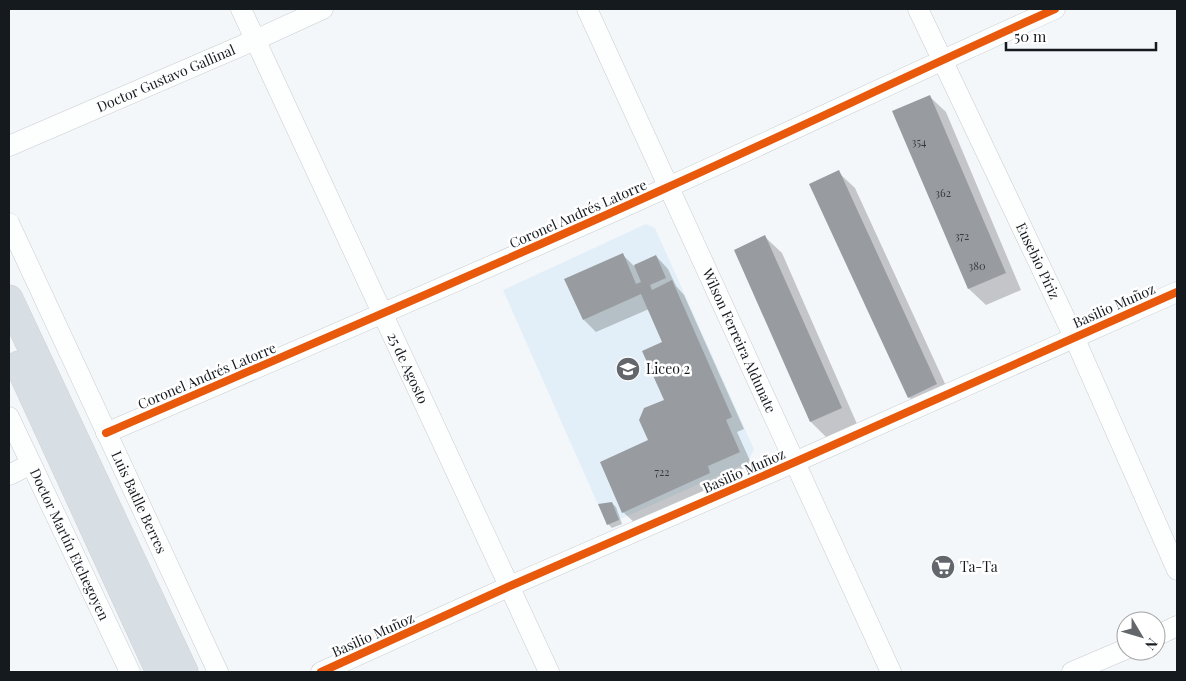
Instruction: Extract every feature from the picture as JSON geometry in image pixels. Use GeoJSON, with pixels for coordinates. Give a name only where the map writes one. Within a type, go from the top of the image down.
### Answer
{"type":"FeatureCollection","features":[{"type":"Feature","properties":{"kind":"highway"},"geometry":{"type":"LineString","coordinates":[[9,300],[184,672]]}},
{"type":"Feature","properties":{"kind":"highway"},"geometry":{"type":"LineString","coordinates":[[9,343],[160,672]]}},
{"type":"Feature","properties":{"kind":"street","name":"25 de Agosto"},"geometry":{"type":"LineString","coordinates":[[241,9],[549,672]]}},
{"type":"Feature","properties":{"kind":"street","name":"Doctor Gustavo Gallinal"},"geometry":{"type":"LineString","coordinates":[[9,146],[323,9]]}},
{"type":"Feature","properties":{"kind":"street","name":"Wilson Ferreira Aldunate"},"geometry":{"type":"LineString","coordinates":[[587,9],[891,672]]}},
{"type":"Feature","properties":{"kind":"street","name":"Eusebio Píriz"},"geometry":{"type":"LineString","coordinates":[[918,9],[1074,337],[1177,570]]}},
{"type":"Feature","properties":{"kind":"street","name":"Coronel Andrés Latorre"},"geometry":{"type":"LineString","coordinates":[[106,433],[383,314],[669,187],[942,59],[1056,9]]}},
{"type":"Feature","properties":{"kind":"street","name":"Luis Batlle Berres"},"geometry":{"type":"LineString","coordinates":[[9,223],[218,672]]}},
{"type":"Feature","properties":{"kind":"street","name":"Basilio Muñoz"},"geometry":{"type":"LineString","coordinates":[[321,672],[510,586],[796,462],[1177,292]]}},
{"type":"Feature","properties":{"kind":"street","name":"Doctor Martín Etchegoyen"},"geometry":{"type":"LineString","coordinates":[[9,417],[130,672]]}},
{"type":"Feature","properties":{"kind":"street"},"geometry":{"type":"LineString","coordinates":[[9,475],[31,464]]}},
{"type":"Feature","properties":{"kind":"street"},"geometry":{"type":"LineString","coordinates":[[1072,672],[1116,653]]}},
{"type":"Feature","properties":{"kind":"shaded area","name":"Liceo 2"},"geometry":{"type":"Polygon","coordinates":[[[646,224],[655,228],[754,449],[748,462],[607,525],[503,290],[646,224]]]}},
{"type":"Feature","properties":{"kind":"building"},"geometry":{"type":"Polygon","coordinates":[[[930,95],[1006,273],[968,289],[892,111],[930,95]]]}},
{"type":"Feature","properties":{"kind":"building"},"geometry":{"type":"Polygon","coordinates":[[[839,170],[937,384],[908,398],[809,184],[839,170]]]}},
{"type":"Feature","properties":{"kind":"building"},"geometry":{"type":"Polygon","coordinates":[[[765,235],[842,408],[810,422],[734,250],[765,235]]]}},
{"type":"Feature","properties":{"kind":"building"},"geometry":{"type":"Polygon","coordinates":[[[623,253],[636,284],[641,282],[634,265],[656,255],[666,278],[650,285],[652,290],[672,280],[732,417],[726,420],[740,452],[708,466],[710,473],[622,513],[600,462],[648,440],[639,420],[644,408],[664,400],[642,351],[662,342],[641,294],[583,320],[564,279],[623,253]]]}},
{"type":"Feature","properties":{"kind":"building"},"geometry":{"type":"Polygon","coordinates":[[[612,502],[619,520],[607,525],[598,504],[612,502]]]}},
{"type":"Feature","properties":{"kind":"cycle path"},"geometry":{"type":"LineString","coordinates":[[106,433],[387,312],[715,166],[1055,9]]}},
{"type":"Feature","properties":{"kind":"cycle path"},"geometry":{"type":"LineString","coordinates":[[321,672],[510,586],[1177,292]]}},
{"type":"Feature","properties":{"kind":"place","name":"Liceo 2"},"geometry":{"type":"Point","coordinates":[628,369]}},
{"type":"Feature","properties":{"kind":"place","name":"Ta-Ta"},"geometry":{"type":"Point","coordinates":[943,567]}}]}
